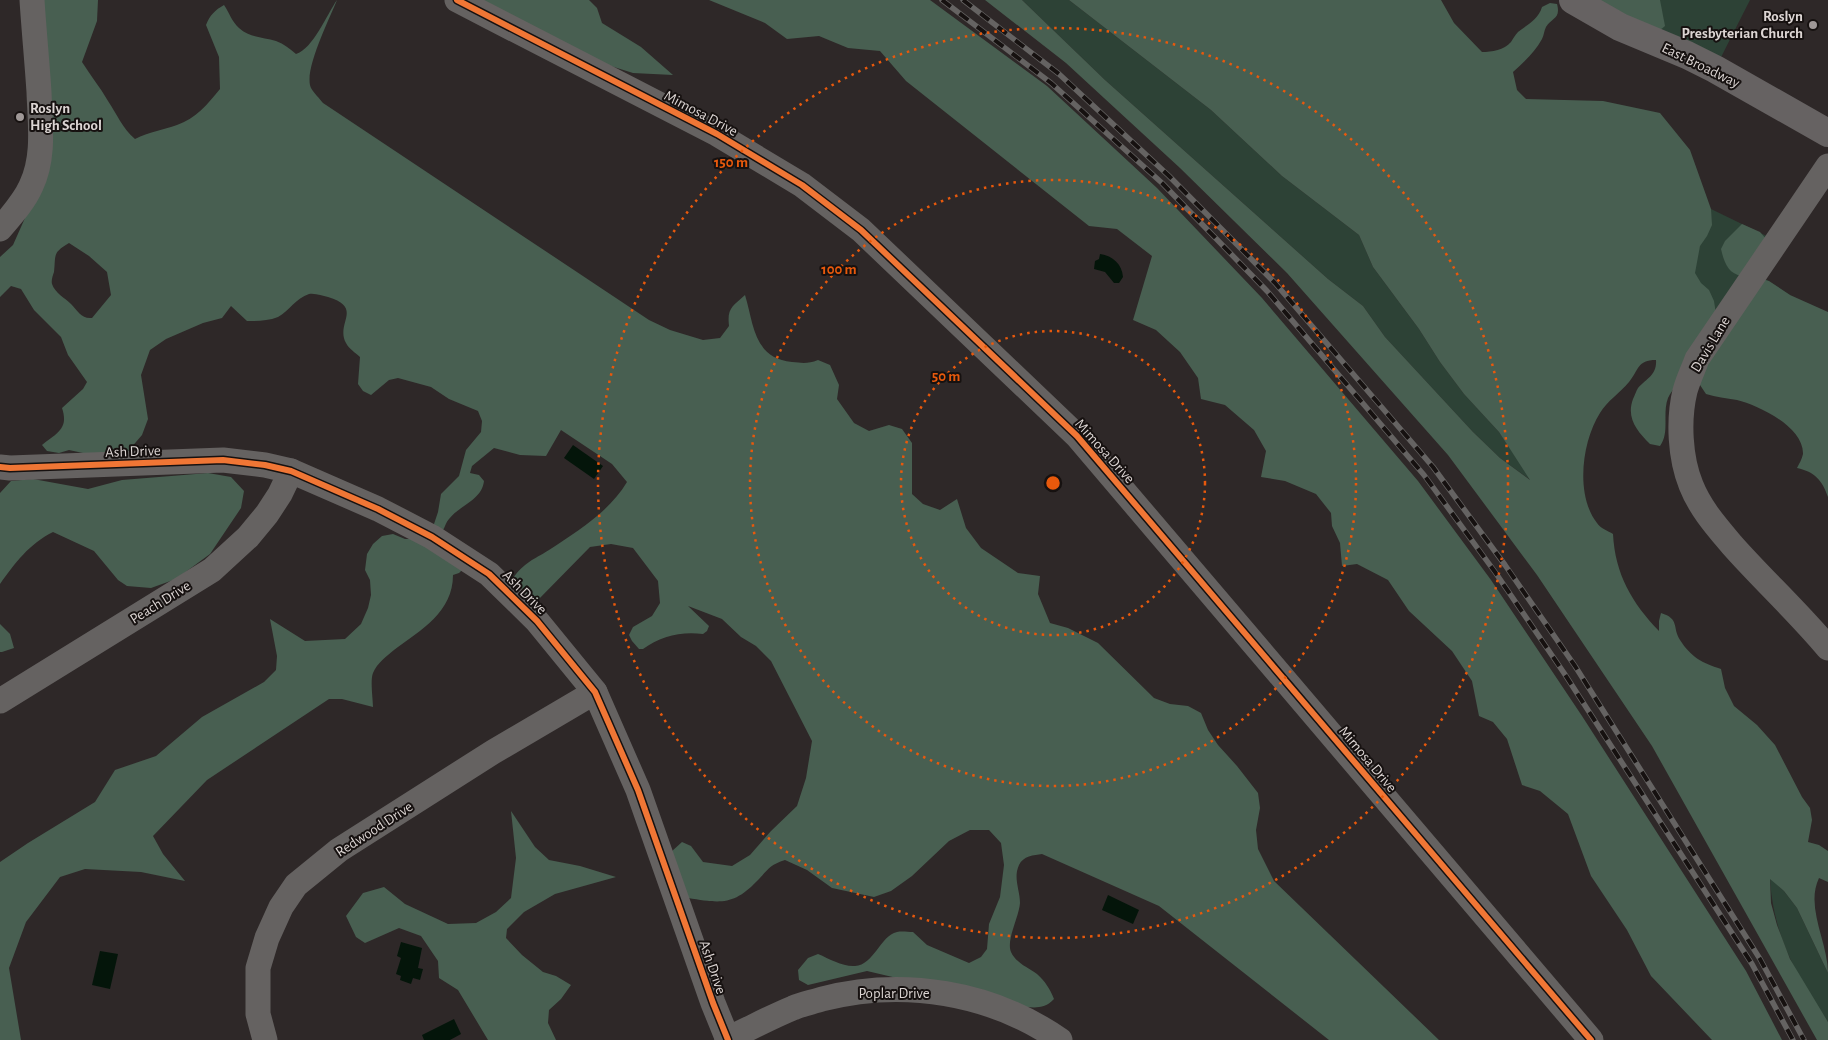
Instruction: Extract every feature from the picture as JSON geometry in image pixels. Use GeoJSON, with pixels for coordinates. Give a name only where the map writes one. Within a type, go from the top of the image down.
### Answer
{"type":"FeatureCollection","features":[{"type":"Feature","properties":{"kind":"main road","name":"East Broadway"},"geometry":{"type":"LineString","coordinates":[[1573,0],[1620,27],[1715,69],[1828,133]]}},
{"type":"Feature","properties":{"kind":"street"},"geometry":{"type":"LineString","coordinates":[[0,229],[26,196],[36,174],[40,154],[41,132],[38,71],[32,0]]}},
{"type":"Feature","properties":{"kind":"street","name":"Mimosa Drive"},"geometry":{"type":"LineString","coordinates":[[457,0],[717,134],[802,185],[861,230],[1077,436],[1591,1040]]}},
{"type":"Feature","properties":{"kind":"street","name":"Davis Lane"},"geometry":{"type":"LineString","coordinates":[[1828,166],[1697,359],[1682,407],[1682,454],[1691,486],[1707,516],[1758,575],[1828,648]]}},
{"type":"Feature","properties":{"kind":"street","name":"Ash Drive"},"geometry":{"type":"LineString","coordinates":[[0,467],[223,460],[265,465],[291,471],[393,517],[432,537],[489,574],[537,621],[596,692],[638,790],[713,1003],[728,1040]]}},
{"type":"Feature","properties":{"kind":"street","name":"Peach Drive"},"geometry":{"type":"LineString","coordinates":[[0,701],[212,570],[248,538],[280,494],[291,471]]}},
{"type":"Feature","properties":{"kind":"street","name":"Redwood Drive"},"geometry":{"type":"LineString","coordinates":[[265,1040],[258,1014],[258,968],[281,907],[296,885],[340,850],[493,752],[596,692]]}},
{"type":"Feature","properties":{"kind":"street","name":"Poplar Drive"},"geometry":{"type":"LineString","coordinates":[[728,1040],[794,1007],[847,993],[886,989],[921,990],[976,1000],[1028,1021],[1060,1040]]}},
{"type":"Feature","properties":{"kind":"shaded area"},"geometry":{"type":"Polygon","coordinates":[[[41,0],[98,0],[97,21],[82,62],[123,126],[135,139],[190,119],[220,89],[219,57],[206,25],[218,9],[224,5],[234,23],[243,31],[279,42],[296,54],[302,51],[314,38],[337,0],[318,44],[311,70],[311,88],[323,103],[649,320],[670,330],[703,340],[720,338],[729,326],[731,308],[745,295],[757,338],[769,354],[792,362],[808,363],[818,360],[830,365],[839,385],[837,399],[854,423],[869,431],[889,425],[902,429],[912,443],[912,494],[923,504],[940,510],[957,499],[966,528],[981,548],[1018,573],[1040,576],[1038,594],[1050,623],[1068,628],[1098,643],[1154,698],[1170,704],[1188,706],[1201,713],[1208,730],[1218,745],[1258,793],[1260,808],[1256,830],[1258,849],[1274,881],[1439,1040],[1329,1040],[1159,906],[1042,854],[1026,858],[1021,862],[1017,870],[1020,903],[1011,935],[1010,947],[1016,959],[1042,979],[1054,999],[1050,1003],[1041,1007],[1016,1006],[867,971],[808,985],[799,980],[798,970],[808,958],[818,954],[846,965],[855,966],[862,964],[872,956],[886,939],[897,932],[913,932],[927,945],[969,963],[981,957],[987,949],[989,924],[1000,897],[1004,865],[1001,843],[989,830],[970,830],[949,841],[912,876],[891,891],[874,897],[832,888],[807,870],[785,860],[772,866],[741,895],[733,899],[709,901],[688,898],[671,852],[682,842],[691,846],[703,862],[732,866],[750,855],[797,806],[806,778],[812,741],[771,661],[756,646],[741,637],[722,619],[688,606],[709,626],[707,631],[703,634],[679,634],[664,638],[643,649],[639,649],[629,635],[633,627],[652,616],[660,603],[658,581],[633,548],[611,544],[590,547],[537,601],[530,602],[515,587],[513,578],[521,568],[571,536],[602,512],[620,493],[627,482],[612,464],[561,430],[546,456],[520,455],[494,448],[472,466],[470,473],[479,475],[484,481],[482,488],[475,498],[449,519],[443,530],[465,567],[459,573],[453,575],[452,588],[448,600],[434,619],[385,657],[375,669],[372,680],[373,707],[342,699],[329,699],[207,780],[153,836],[163,854],[185,881],[141,872],[85,869],[60,877],[26,922],[9,968],[21,1040],[0,1040],[0,862],[95,802],[115,770],[156,756],[202,717],[264,682],[276,670],[277,656],[270,619],[305,641],[345,639],[361,624],[368,608],[371,595],[370,580],[365,570],[367,554],[373,544],[382,536],[393,534],[405,539],[413,539],[434,524],[441,494],[459,476],[466,450],[481,432],[482,421],[478,411],[449,399],[431,387],[398,378],[389,380],[371,395],[363,391],[358,384],[360,357],[347,345],[344,336],[347,311],[339,301],[317,294],[309,294],[300,298],[278,317],[266,320],[247,321],[231,306],[222,318],[203,323],[166,339],[150,350],[141,375],[148,419],[142,435],[124,456],[69,450],[59,453],[47,451],[42,445],[57,434],[63,426],[64,415],[62,408],[83,389],[87,382],[68,355],[61,337],[34,310],[21,289],[11,286],[0,297],[0,257],[13,245],[25,218],[41,0]],[[69,243],[64,246],[57,252],[55,258],[52,282],[55,290],[80,314],[92,318],[111,295],[107,272],[89,256],[69,243]]]}},
{"type":"Feature","properties":{"kind":"shaded area"},"geometry":{"type":"Polygon","coordinates":[[[471,0],[589,0],[597,8],[602,23],[641,47],[673,75],[633,73],[547,46],[471,0]]]}},
{"type":"Feature","properties":{"kind":"shaded area"},"geometry":{"type":"Polygon","coordinates":[[[709,0],[930,0],[1047,86],[1157,188],[1262,298],[1418,481],[1491,580],[1582,716],[1746,971],[1782,1040],[1712,1040],[1651,976],[1627,930],[1591,876],[1568,814],[1540,791],[1522,785],[1507,739],[1493,722],[1479,716],[1472,681],[1452,651],[1409,611],[1388,580],[1357,564],[1342,566],[1340,543],[1332,526],[1331,513],[1316,494],[1285,481],[1261,477],[1266,451],[1254,430],[1225,405],[1201,399],[1198,378],[1180,352],[1156,330],[1133,320],[1152,256],[1117,229],[1089,226],[906,81],[880,51],[848,48],[819,36],[787,39],[765,23],[709,0]]]}},
{"type":"Feature","properties":{"kind":"shaded area"},"geometry":{"type":"Polygon","coordinates":[[[985,0],[1022,0],[1105,80],[1328,279],[1363,306],[1385,337],[1473,432],[1500,458],[1530,480],[1499,432],[1464,394],[1373,267],[1359,235],[1282,176],[1211,110],[1069,0],[1441,0],[1454,23],[1482,52],[1494,51],[1505,47],[1518,32],[1535,19],[1542,7],[1550,3],[1557,4],[1558,13],[1546,27],[1543,38],[1529,57],[1513,72],[1517,90],[1526,99],[1603,101],[1660,113],[1690,150],[1711,209],[1712,225],[1700,246],[1695,273],[1701,283],[1709,290],[1714,301],[1716,314],[1762,279],[1769,281],[1790,295],[1828,312],[1828,497],[1820,481],[1813,474],[1797,468],[1803,454],[1801,444],[1788,426],[1767,412],[1746,403],[1706,394],[1700,385],[1677,384],[1666,404],[1665,435],[1663,441],[1660,446],[1650,444],[1634,424],[1631,406],[1638,388],[1653,373],[1656,360],[1650,360],[1639,366],[1629,382],[1603,409],[1594,425],[1585,453],[1584,483],[1590,511],[1598,525],[1613,534],[1614,549],[1621,575],[1633,599],[1659,631],[1661,613],[1671,618],[1680,640],[1693,655],[1703,662],[1721,669],[1725,688],[1734,706],[1757,725],[1775,745],[1802,797],[1810,808],[1812,820],[1808,842],[1819,845],[1828,851],[1828,882],[1819,878],[1815,889],[1814,901],[1825,949],[1828,973],[1797,908],[1784,891],[1770,879],[1771,903],[1790,959],[1828,1022],[1828,1040],[1817,1040],[1652,746],[1537,575],[1448,455],[1287,273],[1180,168],[1066,63],[985,0]]]}},
{"type":"Feature","properties":{"kind":"shaded area"},"geometry":{"type":"Polygon","coordinates":[[[1022,0],[1069,0],[1211,110],[1282,176],[1359,235],[1373,267],[1419,329],[1440,362],[1464,394],[1499,432],[1532,481],[1500,458],[1473,432],[1385,337],[1363,306],[1328,279],[1105,80],[1022,0]]]}},
{"type":"Feature","properties":{"kind":"shaded area"},"geometry":{"type":"Polygon","coordinates":[[[1573,0],[1750,0],[1715,69],[1573,0]]]}},
{"type":"Feature","properties":{"kind":"shaded area"},"geometry":{"type":"Polygon","coordinates":[[[1598,0],[1660,0],[1665,26],[1659,31],[1654,30],[1598,0]]]}},
{"type":"Feature","properties":{"kind":"shaded area"},"geometry":{"type":"Polygon","coordinates":[[[1711,209],[1777,241],[1756,273],[1790,295],[1741,358],[1680,311],[1711,209]]]}},
{"type":"Feature","properties":{"kind":"shaded area"},"geometry":{"type":"Polygon","coordinates":[[[1742,224],[1760,232],[1766,239],[1742,276],[1730,270],[1725,263],[1721,249],[1725,241],[1742,224]]]}},
{"type":"Feature","properties":{"kind":"shaded area"},"geometry":{"type":"Polygon","coordinates":[[[1100,254],[1116,261],[1121,268],[1123,277],[1119,283],[1114,283],[1105,272],[1094,269],[1095,261],[1099,259],[1100,254]]]}},
{"type":"Feature","properties":{"kind":"shaded area"},"geometry":{"type":"Polygon","coordinates":[[[573,445],[603,466],[594,479],[564,458],[573,445]]]}},
{"type":"Feature","properties":{"kind":"shaded area"},"geometry":{"type":"Polygon","coordinates":[[[208,473],[231,477],[244,491],[241,508],[210,554],[176,579],[151,588],[127,586],[118,580],[94,551],[53,532],[30,548],[17,561],[0,584],[0,493],[11,481],[33,479],[88,489],[122,480],[208,473]]]}},
{"type":"Feature","properties":{"kind":"shaded area"},"geometry":{"type":"Polygon","coordinates":[[[0,624],[10,634],[14,648],[2,652],[0,652],[0,624]]]}},
{"type":"Feature","properties":{"kind":"shaded area"},"geometry":{"type":"Polygon","coordinates":[[[511,811],[535,847],[549,860],[580,866],[616,877],[555,894],[524,912],[507,929],[506,938],[522,955],[543,972],[556,976],[571,985],[561,999],[549,1010],[548,1023],[556,1040],[488,1040],[458,990],[439,978],[438,961],[421,936],[399,928],[365,943],[356,937],[346,916],[363,893],[384,887],[405,904],[448,924],[476,923],[496,912],[511,898],[516,858],[511,811]]]}},
{"type":"Feature","properties":{"kind":"shaded area"},"geometry":{"type":"Polygon","coordinates":[[[1770,878],[1784,891],[1797,908],[1828,973],[1828,1022],[1796,971],[1788,954],[1776,918],[1770,878]]]}},
{"type":"Feature","properties":{"kind":"shaded area"},"geometry":{"type":"Polygon","coordinates":[[[1108,895],[1139,910],[1133,924],[1102,910],[1108,895]]]}},
{"type":"Feature","properties":{"kind":"shaded area"},"geometry":{"type":"Polygon","coordinates":[[[401,942],[422,948],[418,968],[423,969],[420,980],[413,978],[411,984],[400,980],[401,976],[396,974],[401,958],[397,956],[401,942]]]}},
{"type":"Feature","properties":{"kind":"shaded area"},"geometry":{"type":"Polygon","coordinates":[[[100,951],[118,954],[110,989],[92,985],[100,951]]]}},
{"type":"Feature","properties":{"kind":"shaded area"},"geometry":{"type":"Polygon","coordinates":[[[454,1019],[461,1034],[450,1040],[424,1040],[422,1035],[454,1019]]]}},
{"type":"Feature","properties":{"kind":"railway"},"geometry":{"type":"LineString","coordinates":[[942,0],[1051,83],[1162,183],[1267,291],[1424,475],[1495,572],[1564,673],[1752,964],[1793,1040]]}},
{"type":"Feature","properties":{"kind":"railway"},"geometry":{"type":"LineString","coordinates":[[963,0],[1059,74],[1169,176],[1275,283],[1433,467],[1505,565],[1575,666],[1760,959],[1804,1040]]}},
{"type":"Feature","properties":{"kind":"cycle path"},"geometry":{"type":"LineString","coordinates":[[457,0],[717,134],[802,185],[861,230],[1077,436],[1591,1040]]}},
{"type":"Feature","properties":{"kind":"cycle path"},"geometry":{"type":"LineString","coordinates":[[0,467],[223,460],[265,465],[291,471],[378,509],[432,537],[489,574],[537,621],[595,692],[638,790],[713,1003],[728,1040]]}},
{"type":"Feature","properties":{"kind":"place","name":"Roslyn Presbyterian Church"},"geometry":{"type":"Point","coordinates":[1813,25]}},
{"type":"Feature","properties":{"kind":"place","name":"Roslyn High School"},"geometry":{"type":"Point","coordinates":[20,117]}}]}
